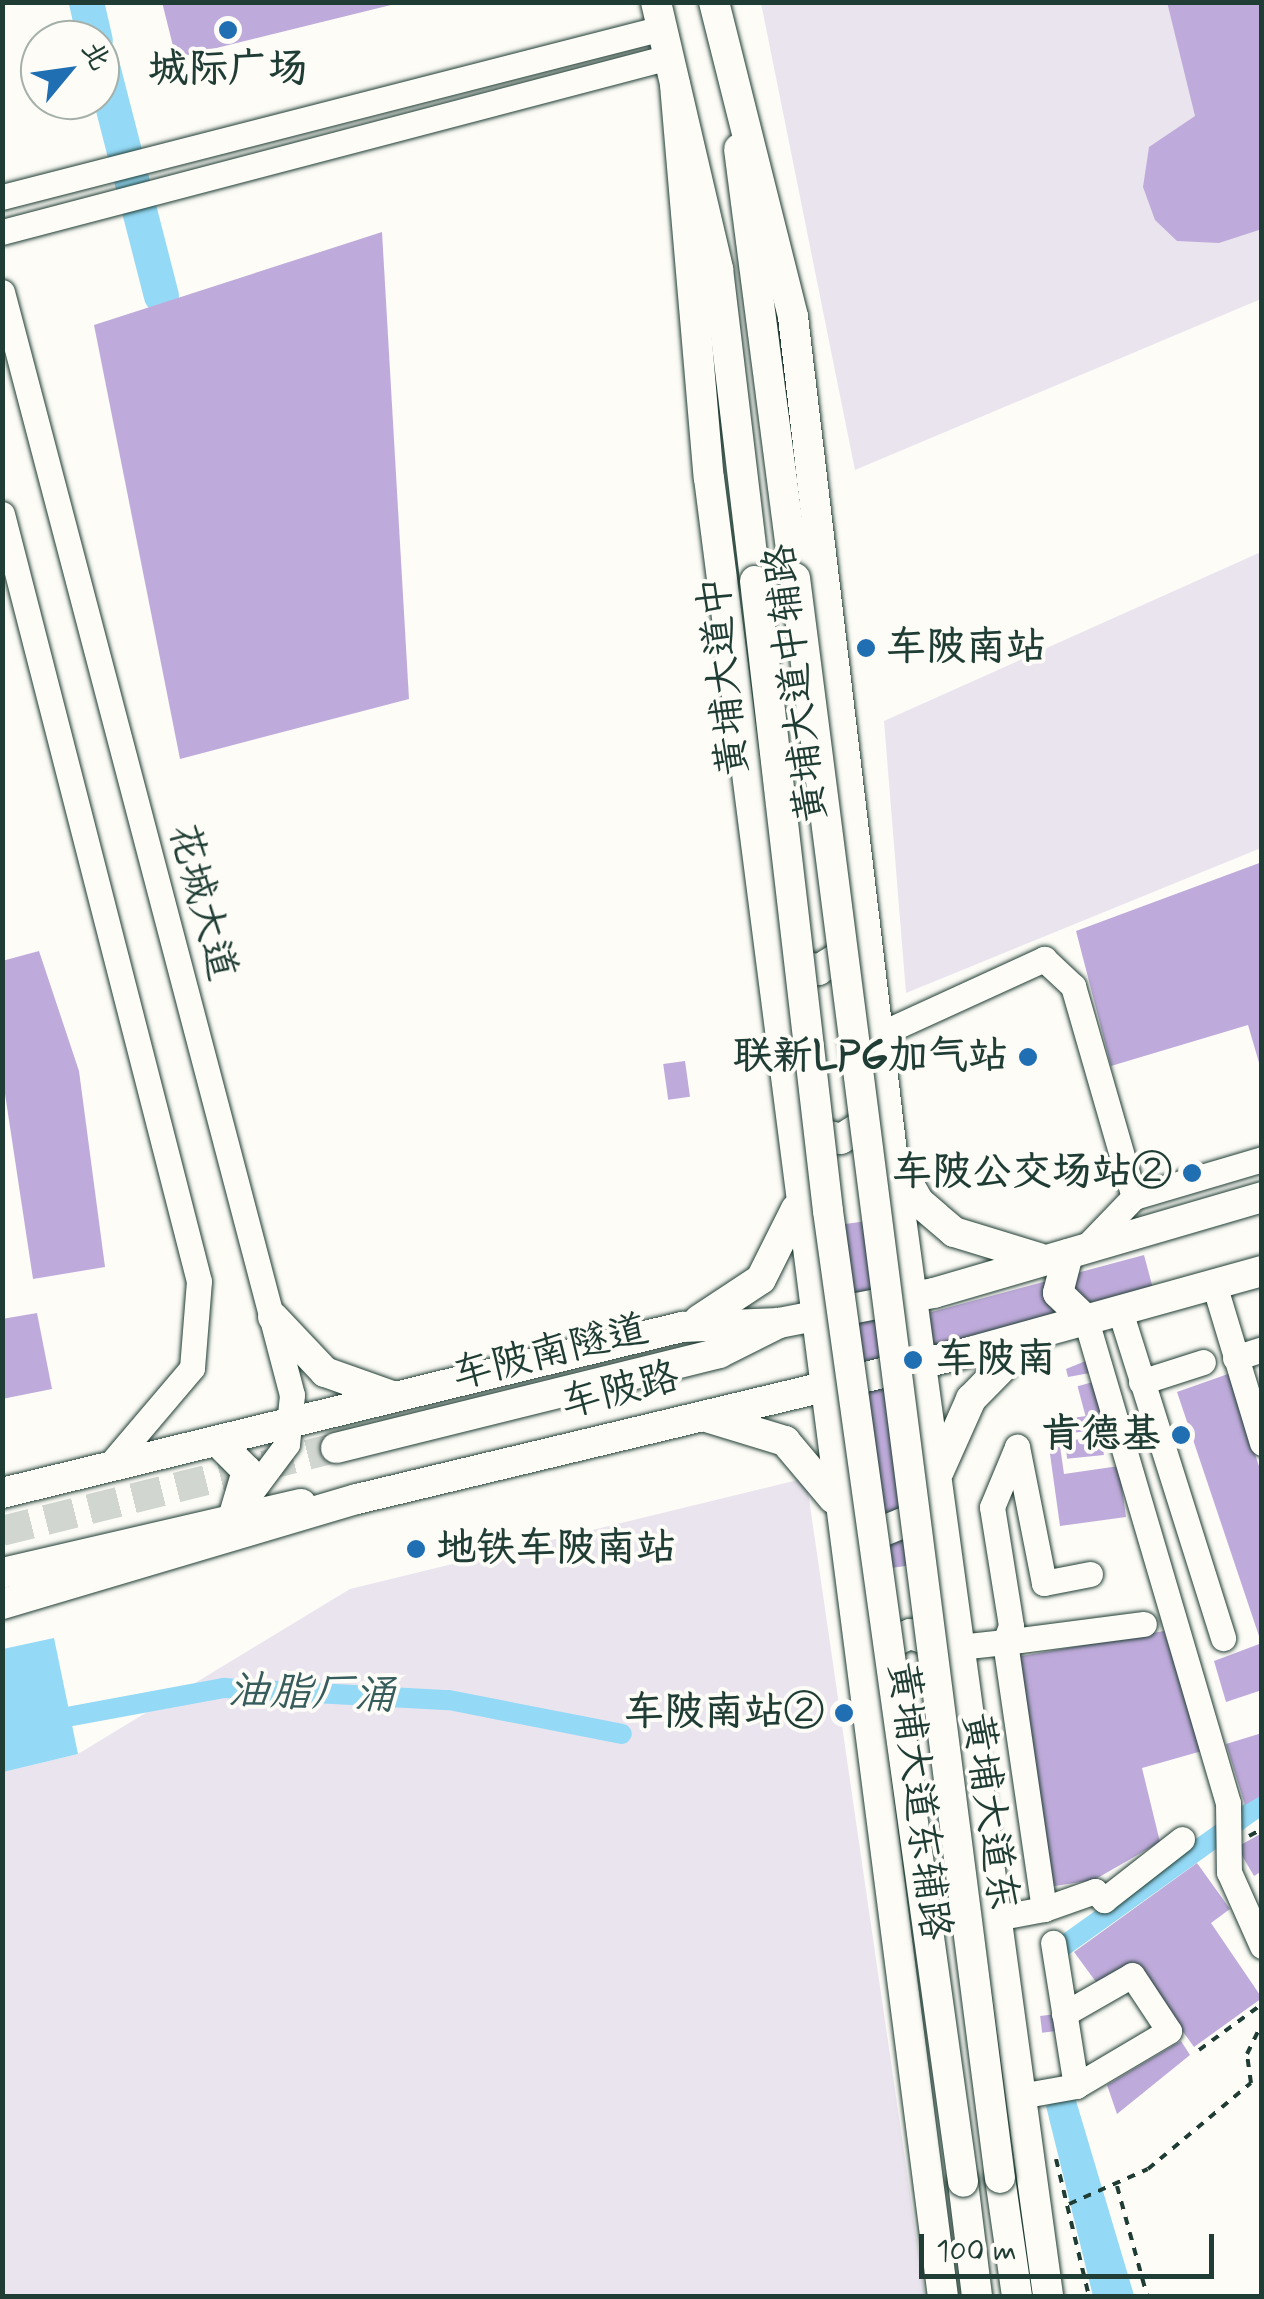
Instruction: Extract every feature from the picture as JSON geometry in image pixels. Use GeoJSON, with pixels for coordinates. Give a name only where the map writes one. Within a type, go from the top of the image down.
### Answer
{"type":"FeatureCollection","features":[{"type":"Feature","properties":{"kind":"main road","name":"黄埔大道中"},"geometry":{"type":"LineString","coordinates":[[714,2],[795,578],[886,1336]]}},
{"type":"Feature","properties":{"kind":"main road","name":"黄埔大道中辅路"},"geometry":{"type":"LineString","coordinates":[[714,2],[794,317],[886,1106],[921,1362]]}},
{"type":"Feature","properties":{"kind":"main road","name":"黄埔大道中"},"geometry":{"type":"LineString","coordinates":[[666,43],[718,269],[846,1345]]}},
{"type":"Feature","properties":{"kind":"main road","name":"黄埔大道中辅路"},"geometry":{"type":"LineString","coordinates":[[666,43],[680,220],[814,1316]]}},
{"type":"Feature","properties":{"kind":"main road"},"geometry":{"type":"LineString","coordinates":[[766,947],[789,964],[818,970],[848,959],[867,936]]}},
{"type":"Feature","properties":{"kind":"main road"},"geometry":{"type":"LineString","coordinates":[[789,1118],[810,1136],[841,1139],[886,1106]]}},
{"type":"Feature","properties":{"kind":"main road"},"geometry":{"type":"LineString","coordinates":[[892,1152],[919,1202],[954,1232],[1068,1254],[1058,1293],[1086,1320]]}},
{"type":"Feature","properties":{"kind":"main road"},"geometry":{"type":"LineString","coordinates":[[682,1327],[760,1279],[784,1246],[798,1196]]}},
{"type":"Feature","properties":{"kind":"main road","name":"车陂路"},"geometry":{"type":"LineString","coordinates":[[2,1493],[682,1327],[779,1323],[912,1298],[1262,1197]]}},
{"type":"Feature","properties":{"kind":"main road","name":"车陂路"},"geometry":{"type":"LineString","coordinates":[[2,1604],[356,1499],[822,1382],[1039,1333],[1262,1271]]}},
{"type":"Feature","properties":{"kind":"main road","name":"黄埔大道东辅路"},"geometry":{"type":"LineString","coordinates":[[814,1316],[943,2296]]}},
{"type":"Feature","properties":{"kind":"main road"},"geometry":{"type":"LineString","coordinates":[[273,1317],[325,1372],[400,1397]]}},
{"type":"Feature","properties":{"kind":"main road","name":"车陂南隧道"},"geometry":{"type":"LineString","coordinates":[[336,1448],[719,1353],[779,1323]]}},
{"type":"Feature","properties":{"kind":"main road"},"geometry":{"type":"LineString","coordinates":[[936,1484],[972,1399],[1039,1333]]}},
{"type":"Feature","properties":{"kind":"main road","name":"黄埔大道东"},"geometry":{"type":"LineString","coordinates":[[886,1336],[1018,2296]]}},
{"type":"Feature","properties":{"kind":"main road","name":"黄埔大道东"},"geometry":{"type":"LineString","coordinates":[[846,1345],[977,2296]]}},
{"type":"Feature","properties":{"kind":"main road","name":"黄埔大道东辅路"},"geometry":{"type":"LineString","coordinates":[[921,1362],[942,1540],[1048,2296]]}},
{"type":"Feature","properties":{"kind":"main road"},"geometry":{"type":"LineString","coordinates":[[680,1418],[735,1421],[785,1441],[825,1481],[845,1546],[891,1524],[915,1524],[942,1540]]}},
{"type":"Feature","properties":{"kind":"main road"},"geometry":{"type":"LineString","coordinates":[[217,1441],[247,1472],[234,1515]]}},
{"type":"Feature","properties":{"kind":"main road"},"geometry":{"type":"LineString","coordinates":[[2,1573],[234,1515],[356,1499]]}},
{"type":"Feature","properties":{"kind":"main road"},"geometry":{"type":"LineString","coordinates":[[860,1662],[899,1635],[922,1634],[959,1650]]}},
{"type":"Feature","properties":{"kind":"street"},"geometry":{"type":"LineString","coordinates":[[2,197],[150,159],[666,43]]}},
{"type":"Feature","properties":{"kind":"street"},"geometry":{"type":"LineString","coordinates":[[2,232],[158,191],[666,43]]}},
{"type":"Feature","properties":{"kind":"street","name":"花城大道"},"geometry":{"type":"LineString","coordinates":[[2,292],[273,1317],[294,1422]]}},
{"type":"Feature","properties":{"kind":"street"},"geometry":{"type":"LineString","coordinates":[[2,514],[199,1281],[192,1368],[108,1468]]}},
{"type":"Feature","properties":{"kind":"street"},"geometry":{"type":"LineString","coordinates":[[878,1035],[1044,958],[1072,986],[1134,1196]]}},
{"type":"Feature","properties":{"kind":"street"},"geometry":{"type":"LineString","coordinates":[[1068,1254],[1134,1196],[1262,1159]]}},
{"type":"Feature","properties":{"kind":"street"},"geometry":{"type":"LineString","coordinates":[[1214,1284],[1262,1444]]}},
{"type":"Feature","properties":{"kind":"street"},"geometry":{"type":"LineString","coordinates":[[1120,1311],[1224,1638]]}},
{"type":"Feature","properties":{"kind":"street"},"geometry":{"type":"LineString","coordinates":[[1086,1320],[1228,1803],[1233,1848],[1229,1872],[1262,1946]]}},
{"type":"Feature","properties":{"kind":"street"},"geometry":{"type":"LineString","coordinates":[[1236,1358],[1262,1349]]}},
{"type":"Feature","properties":{"kind":"street"},"geometry":{"type":"LineString","coordinates":[[1141,1382],[1203,1362]]}},
{"type":"Feature","properties":{"kind":"street"},"geometry":{"type":"LineString","coordinates":[[234,1515],[271,1474],[294,1422]]}},
{"type":"Feature","properties":{"kind":"street"},"geometry":{"type":"LineString","coordinates":[[1044,1583],[1017,1448],[992,1508],[1006,1593],[1005,1642],[1044,1909]]}},
{"type":"Feature","properties":{"kind":"street"},"geometry":{"type":"LineString","coordinates":[[1006,1593],[1090,1574]]}},
{"type":"Feature","properties":{"kind":"street"},"geometry":{"type":"LineString","coordinates":[[959,1650],[1144,1624]]}},
{"type":"Feature","properties":{"kind":"street"},"geometry":{"type":"LineString","coordinates":[[996,1918],[1044,1909],[1095,1891],[1104,1900],[1182,1839]]}},
{"type":"Feature","properties":{"kind":"street"},"geometry":{"type":"LineString","coordinates":[[1053,1943],[1076,2086]]}},
{"type":"Feature","properties":{"kind":"street"},"geometry":{"type":"LineString","coordinates":[[1020,2096],[1076,2086],[1169,2031],[1132,1974],[1064,2014]]}},
{"type":"Feature","properties":{"kind":"path"},"geometry":{"type":"LineString","coordinates":[[1199,2050],[1262,2004]]}},
{"type":"Feature","properties":{"kind":"path"},"geometry":{"type":"LineString","coordinates":[[1069,2204],[1116,2186],[1252,2083],[1247,2054],[1262,2023]]}},
{"type":"Feature","properties":{"kind":"path"},"geometry":{"type":"LineString","coordinates":[[1052,2148],[1089,2296]]}},
{"type":"Feature","properties":{"kind":"path"},"geometry":{"type":"LineString","coordinates":[[1116,2186],[1147,2296]]}},
{"type":"Feature","properties":{"kind":"shaded area"},"geometry":{"type":"Polygon","coordinates":[[[761,3],[1261,3],[1261,299],[855,470],[761,3]]]}},
{"type":"Feature","properties":{"kind":"shaded area"},"geometry":{"type":"Polygon","coordinates":[[[1261,552],[1261,848],[906,993],[884,721],[1261,552]]]}},
{"type":"Feature","properties":{"kind":"shaded area"},"geometry":{"type":"Polygon","coordinates":[[[806,1478],[925,2296],[3,2296],[2,1772],[78,1754],[350,1589],[806,1478]]]}},
{"type":"Feature","properties":{"kind":"water"},"geometry":{"type":"Polygon","coordinates":[[[54,1638],[78,1754],[3,1772],[3,1649],[54,1638]]]}},
{"type":"Feature","properties":{"kind":"water"},"geometry":{"type":"Polygon","coordinates":[[[1059,2101],[1128,2296],[1093,2296],[1046,2106],[1059,2101]]]}},
{"type":"Feature","properties":{"kind":"building","name":"城际广场"},"geometry":{"type":"Polygon","coordinates":[[[162,2],[394,2],[395,4],[176,58],[162,2]]]}},
{"type":"Feature","properties":{"kind":"building"},"geometry":{"type":"Polygon","coordinates":[[[1167,2],[1262,2],[1262,229],[1219,243],[1177,241],[1155,220],[1143,187],[1149,147],[1195,116],[1167,2]]]}},
{"type":"Feature","properties":{"kind":"building"},"geometry":{"type":"Polygon","coordinates":[[[382,232],[409,699],[180,759],[94,325],[382,232]]]}},
{"type":"Feature","properties":{"kind":"building"},"geometry":{"type":"Polygon","coordinates":[[[1262,862],[1262,1073],[1248,1025],[1111,1066],[1076,931],[1262,862]]]}},
{"type":"Feature","properties":{"kind":"building"},"geometry":{"type":"Polygon","coordinates":[[[39,951],[79,1071],[105,1267],[33,1279],[2,1074],[2,961],[39,951]]]}},
{"type":"Feature","properties":{"kind":"building"},"geometry":{"type":"Polygon","coordinates":[[[685,1061],[690,1097],[668,1100],[663,1064],[685,1061]]]}},
{"type":"Feature","properties":{"kind":"building","name":"车陂南"},"geometry":{"type":"Polygon","coordinates":[[[881,1219],[929,1563],[876,1570],[828,1227],[881,1219]]]}},
{"type":"Feature","properties":{"kind":"building","name":"车陂南"},"geometry":{"type":"Polygon","coordinates":[[[1144,1255],[1158,1307],[916,1372],[903,1320],[1144,1255]]]}},
{"type":"Feature","properties":{"kind":"building"},"geometry":{"type":"Polygon","coordinates":[[[37,1313],[52,1389],[2,1399],[2,1319],[37,1313]]]}},
{"type":"Feature","properties":{"kind":"building"},"geometry":{"type":"Polygon","coordinates":[[[1088,1360],[1090,1373],[1068,1377],[1066,1369],[1088,1360]]]}},
{"type":"Feature","properties":{"kind":"building"},"geometry":{"type":"Polygon","coordinates":[[[1228,1374],[1262,1475],[1261,1642],[1177,1392],[1228,1374]]]}},
{"type":"Feature","properties":{"kind":"building"},"geometry":{"type":"Polygon","coordinates":[[[1093,1382],[1106,1430],[1090,1434],[1078,1386],[1093,1382]]]}},
{"type":"Feature","properties":{"kind":"building"},"geometry":{"type":"Polygon","coordinates":[[[1086,1416],[1088,1431],[1063,1434],[1061,1419],[1086,1416]]]}},
{"type":"Feature","properties":{"kind":"building"},"geometry":{"type":"Polygon","coordinates":[[[1102,1437],[1104,1455],[1067,1459],[1065,1441],[1102,1437]]]}},
{"type":"Feature","properties":{"kind":"building"},"geometry":{"type":"Polygon","coordinates":[[[1060,1446],[1064,1474],[1119,1466],[1126,1517],[1060,1526],[1049,1447],[1060,1446]]]}},
{"type":"Feature","properties":{"kind":"building"},"geometry":{"type":"Polygon","coordinates":[[[1164,1631],[1202,1751],[1142,1768],[1160,1842],[1094,1880],[1042,1888],[1011,1658],[1164,1631]]]}},
{"type":"Feature","properties":{"kind":"building"},"geometry":{"type":"Polygon","coordinates":[[[1262,1643],[1262,1690],[1226,1702],[1214,1661],[1262,1643]]]}},
{"type":"Feature","properties":{"kind":"building"},"geometry":{"type":"Polygon","coordinates":[[[1262,1733],[1262,1795],[1245,1805],[1226,1744],[1262,1733]]]}},
{"type":"Feature","properties":{"kind":"building"},"geometry":{"type":"Polygon","coordinates":[[[1262,1833],[1262,1871],[1254,1876],[1237,1847],[1262,1833]]]}},
{"type":"Feature","properties":{"kind":"building"},"geometry":{"type":"Polygon","coordinates":[[[1197,1863],[1230,1909],[1211,1923],[1262,1998],[1194,2047],[1133,1962],[1099,1986],[1074,1952],[1197,1863]]]}},
{"type":"Feature","properties":{"kind":"building"},"geometry":{"type":"Polygon","coordinates":[[[1056,2014],[1058,2031],[1042,2033],[1040,2016],[1056,2014]]]}},
{"type":"Feature","properties":{"kind":"building"},"geometry":{"type":"Polygon","coordinates":[[[1181,2041],[1190,2055],[1117,2114],[1107,2085],[1181,2041]]]}},
{"type":"Feature","properties":{"kind":"waterway"},"geometry":{"type":"LineString","coordinates":[[86,2],[90,20]]}},
{"type":"Feature","properties":{"kind":"waterway"},"geometry":{"type":"LineString","coordinates":[[116,120],[161,295]]}},
{"type":"Feature","properties":{"kind":"waterway","name":"油脂厂涌"},"geometry":{"type":"LineString","coordinates":[[2,1729],[224,1688],[449,1700],[622,1734]]}},
{"type":"Feature","properties":{"kind":"waterway"},"geometry":{"type":"LineString","coordinates":[[1062,1947],[1262,1804]]}},
{"type":"Feature","properties":{"kind":"waterway"},"geometry":{"type":"LineString","coordinates":[[1066,2102],[1124,2296]]}},
{"type":"Feature","properties":{"kind":"tunnel"},"geometry":{"type":"LineString","coordinates":[[2,1531],[336,1448]]}},
{"type":"Feature","properties":{"kind":"place","name":"城际广场"},"geometry":{"type":"Point","coordinates":[228,30]}},
{"type":"Feature","properties":{"kind":"place","name":"车陂南站"},"geometry":{"type":"Point","coordinates":[866,648]}},
{"type":"Feature","properties":{"kind":"place","name":"联新LPG加气站"},"geometry":{"type":"Point","coordinates":[1028,1057]}},
{"type":"Feature","properties":{"kind":"place","name":"车陂公交场站②"},"geometry":{"type":"Point","coordinates":[1192,1173]}},
{"type":"Feature","properties":{"kind":"place","name":"车陂南"},"geometry":{"type":"Point","coordinates":[913,1360]}},
{"type":"Feature","properties":{"kind":"place","name":"肯德基"},"geometry":{"type":"Point","coordinates":[1181,1435]}},
{"type":"Feature","properties":{"kind":"place","name":"地铁车陂南站"},"geometry":{"type":"Point","coordinates":[416,1549]}},
{"type":"Feature","properties":{"kind":"place","name":"车陂南站②"},"geometry":{"type":"Point","coordinates":[844,1713]}}]}
